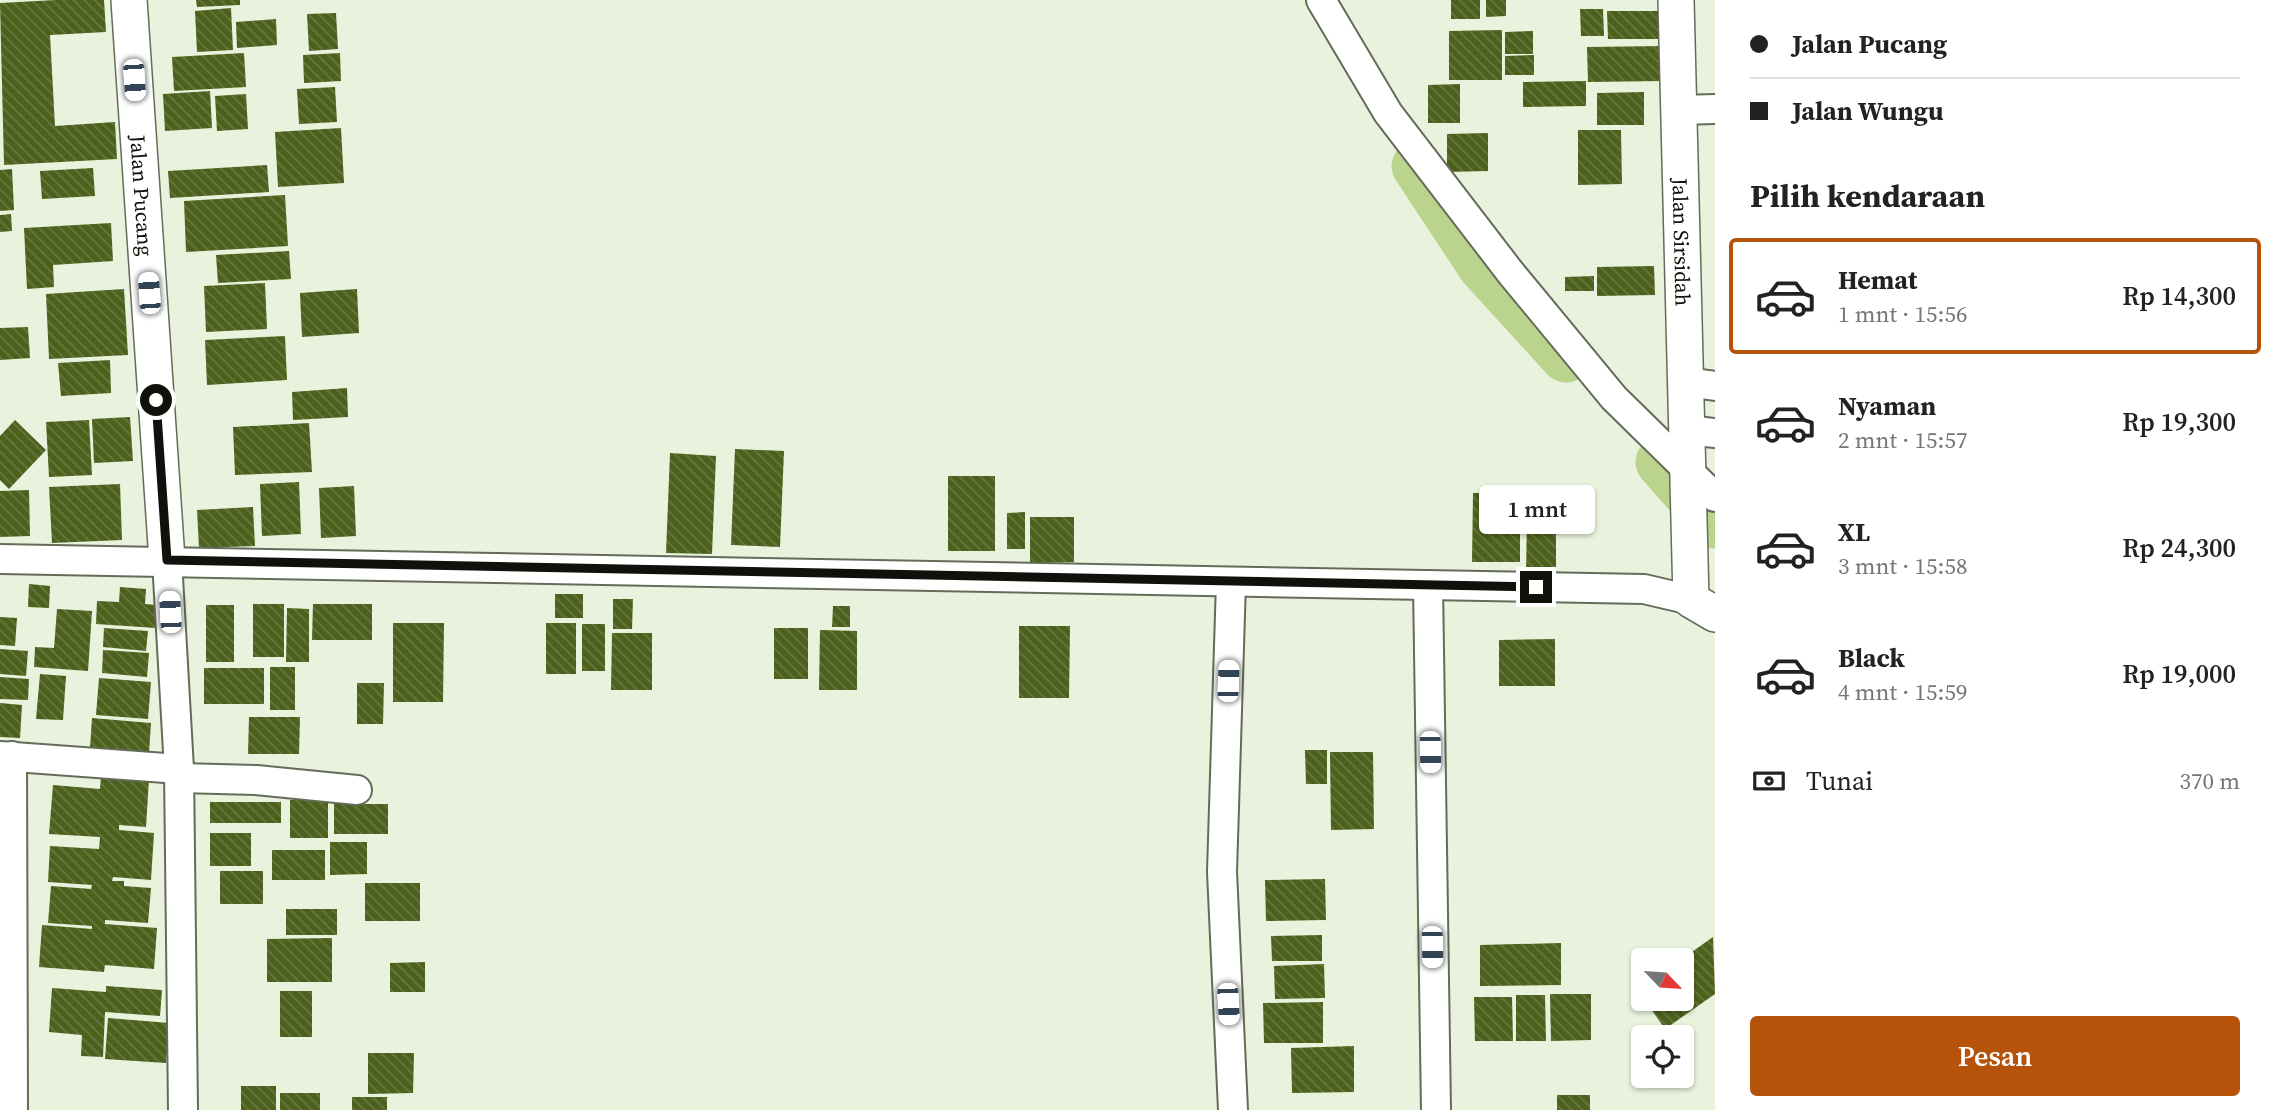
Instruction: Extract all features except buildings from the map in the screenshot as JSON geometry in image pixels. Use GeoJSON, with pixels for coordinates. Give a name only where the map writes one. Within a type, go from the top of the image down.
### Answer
{"type":"FeatureCollection","features":[{"type":"Feature","properties":{"kind":"street","name":"Jalan Pucang"},"geometry":{"type":"LineString","coordinates":[[129,0],[167,560]]}},
{"type":"Feature","properties":{"kind":"street"},"geometry":{"type":"LineString","coordinates":[[1321,0],[1388,113],[1502,262],[1614,398],[1697,484]]}},
{"type":"Feature","properties":{"kind":"street","name":"Jalan Sirsidah"},"geometry":{"type":"LineString","coordinates":[[1676,0],[1679,110],[1700,384],[1701,432],[1690,539],[1703,607]]}},
{"type":"Feature","properties":{"kind":"street"},"geometry":{"type":"LineString","coordinates":[[1679,110],[1715,109]]}},
{"type":"Feature","properties":{"kind":"street"},"geometry":{"type":"LineString","coordinates":[[0,559],[1644,589],[1703,607]]}},
{"type":"Feature","properties":{"kind":"street"},"geometry":{"type":"LineString","coordinates":[[167,560],[179,773],[183,1110]]}},
{"type":"Feature","properties":{"kind":"street"},"geometry":{"type":"LineString","coordinates":[[1231,582],[1222,872],[1233,1110]]}},
{"type":"Feature","properties":{"kind":"street"},"geometry":{"type":"LineString","coordinates":[[1428,584],[1436,1110]]}},
{"type":"Feature","properties":{"kind":"street"},"geometry":{"type":"LineString","coordinates":[[13,1110],[6,756],[357,790]]}},
{"type":"Feature","properties":{"kind":"waterway"},"geometry":{"type":"LineString","coordinates":[[1417,166],[1483,266],[1566,357]]}},
{"type":"Feature","properties":{"kind":"waterway"},"geometry":{"type":"LineString","coordinates":[[1661,462],[1715,523]]}},
{"type":"Feature","properties":{"kind":"route"},"geometry":{"type":"LineString","coordinates":[[156,400],[167,560],[1536,587]]}}]}
